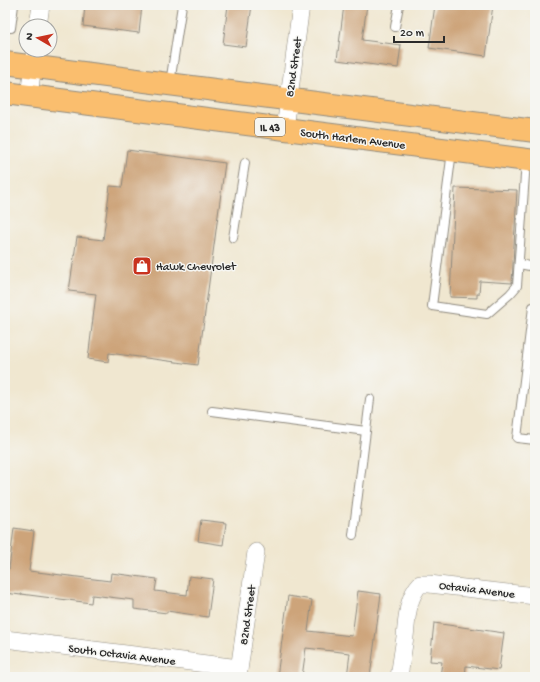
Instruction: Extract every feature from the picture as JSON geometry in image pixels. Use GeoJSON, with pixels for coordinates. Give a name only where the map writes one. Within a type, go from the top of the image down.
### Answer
{"type":"FeatureCollection","features":[{"type":"Feature","properties":{"kind":"main road"},"geometry":{"type":"LineString","coordinates":[[5,63],[34,58],[170,84],[535,131]]}},
{"type":"Feature","properties":{"kind":"main road","name":"South Harlem Avenue"},"geometry":{"type":"LineString","coordinates":[[5,93],[530,160]]}},
{"type":"Feature","properties":{"kind":"street"},"geometry":{"type":"LineString","coordinates":[[39,18],[40,5]]}},
{"type":"Feature","properties":{"kind":"street","name":"82nd Street"},"geometry":{"type":"LineString","coordinates":[[285,129],[301,5]]}},
{"type":"Feature","properties":{"kind":"street"},"geometry":{"type":"LineString","coordinates":[[30,96],[34,58]]}},
{"type":"Feature","properties":{"kind":"street","name":"82nd Street"},"geometry":{"type":"LineString","coordinates":[[239,673],[256,552]]}},
{"type":"Feature","properties":{"kind":"street","name":"Octavia Avenue"},"geometry":{"type":"LineString","coordinates":[[400,677],[408,613],[415,589],[420,584],[535,596]]}},
{"type":"Feature","properties":{"kind":"street","name":"South Octavia Avenue"},"geometry":{"type":"LineString","coordinates":[[5,639],[239,673]]}},
{"type":"Feature","properties":{"kind":"lane"},"geometry":{"type":"LineString","coordinates":[[5,28],[11,28],[14,5]]}},
{"type":"Feature","properties":{"kind":"lane"},"geometry":{"type":"LineString","coordinates":[[170,84],[182,5]]}},
{"type":"Feature","properties":{"kind":"lane"},"geometry":{"type":"LineString","coordinates":[[395,27],[399,5]]}},
{"type":"Feature","properties":{"kind":"lane"},"geometry":{"type":"LineString","coordinates":[[452,150],[432,306],[487,314],[517,286],[530,160]]}},
{"type":"Feature","properties":{"kind":"lane"},"geometry":{"type":"LineString","coordinates":[[233,238],[245,163]]}},
{"type":"Feature","properties":{"kind":"lane"},"geometry":{"type":"LineString","coordinates":[[519,264],[535,267]]}},
{"type":"Feature","properties":{"kind":"lane"},"geometry":{"type":"LineString","coordinates":[[535,307],[533,307],[517,438],[535,440]]}},
{"type":"Feature","properties":{"kind":"lane"},"geometry":{"type":"LineString","coordinates":[[353,535],[370,399]]}},
{"type":"Feature","properties":{"kind":"lane"},"geometry":{"type":"LineString","coordinates":[[212,411],[366,431]]}},
{"type":"Feature","properties":{"kind":"building"},"geometry":{"type":"Polygon","coordinates":[[[85,5],[142,5],[139,33],[83,26],[85,5]]]}},
{"type":"Feature","properties":{"kind":"building"},"geometry":{"type":"Polygon","coordinates":[[[228,5],[252,5],[246,47],[223,44],[228,5]]]}},
{"type":"Feature","properties":{"kind":"building"},"geometry":{"type":"Polygon","coordinates":[[[344,5],[367,5],[362,40],[401,45],[398,68],[337,60],[344,5]]]}},
{"type":"Feature","properties":{"kind":"building"},"geometry":{"type":"Polygon","coordinates":[[[435,5],[493,5],[486,56],[429,48],[435,5]]]}},
{"type":"Feature","properties":{"kind":"building","name":"Hawk Chevrolet"},"geometry":{"type":"Polygon","coordinates":[[[127,150],[225,163],[198,365],[109,353],[108,362],[88,359],[96,294],[69,291],[77,237],[103,240],[110,186],[122,187],[127,150]]]}},
{"type":"Feature","properties":{"kind":"building"},"geometry":{"type":"Polygon","coordinates":[[[455,188],[517,190],[512,283],[480,281],[479,294],[477,294],[477,298],[450,297],[455,188]]]}},
{"type":"Feature","properties":{"kind":"building"},"geometry":{"type":"Polygon","coordinates":[[[201,520],[226,523],[223,545],[198,541],[201,520]]]}},
{"type":"Feature","properties":{"kind":"building"},"geometry":{"type":"Polygon","coordinates":[[[14,528],[34,531],[29,571],[110,581],[111,573],[157,579],[155,591],[187,595],[189,576],[213,579],[208,617],[167,611],[167,613],[134,609],[134,600],[92,595],[91,603],[5,593],[5,568],[9,569],[14,528]]]}},
{"type":"Feature","properties":{"kind":"building"},"geometry":{"type":"Polygon","coordinates":[[[358,591],[381,594],[370,677],[347,677],[350,653],[306,648],[302,677],[277,677],[288,596],[312,600],[308,631],[352,636],[358,591]]]}},
{"type":"Feature","properties":{"kind":"building"},"geometry":{"type":"Polygon","coordinates":[[[434,623],[504,633],[499,670],[466,666],[465,677],[440,677],[442,662],[430,661],[434,623]]]}},
{"type":"Feature","properties":{"kind":"place","name":"Hawk Chevrolet"},"geometry":{"type":"Point","coordinates":[142,266]}}]}
